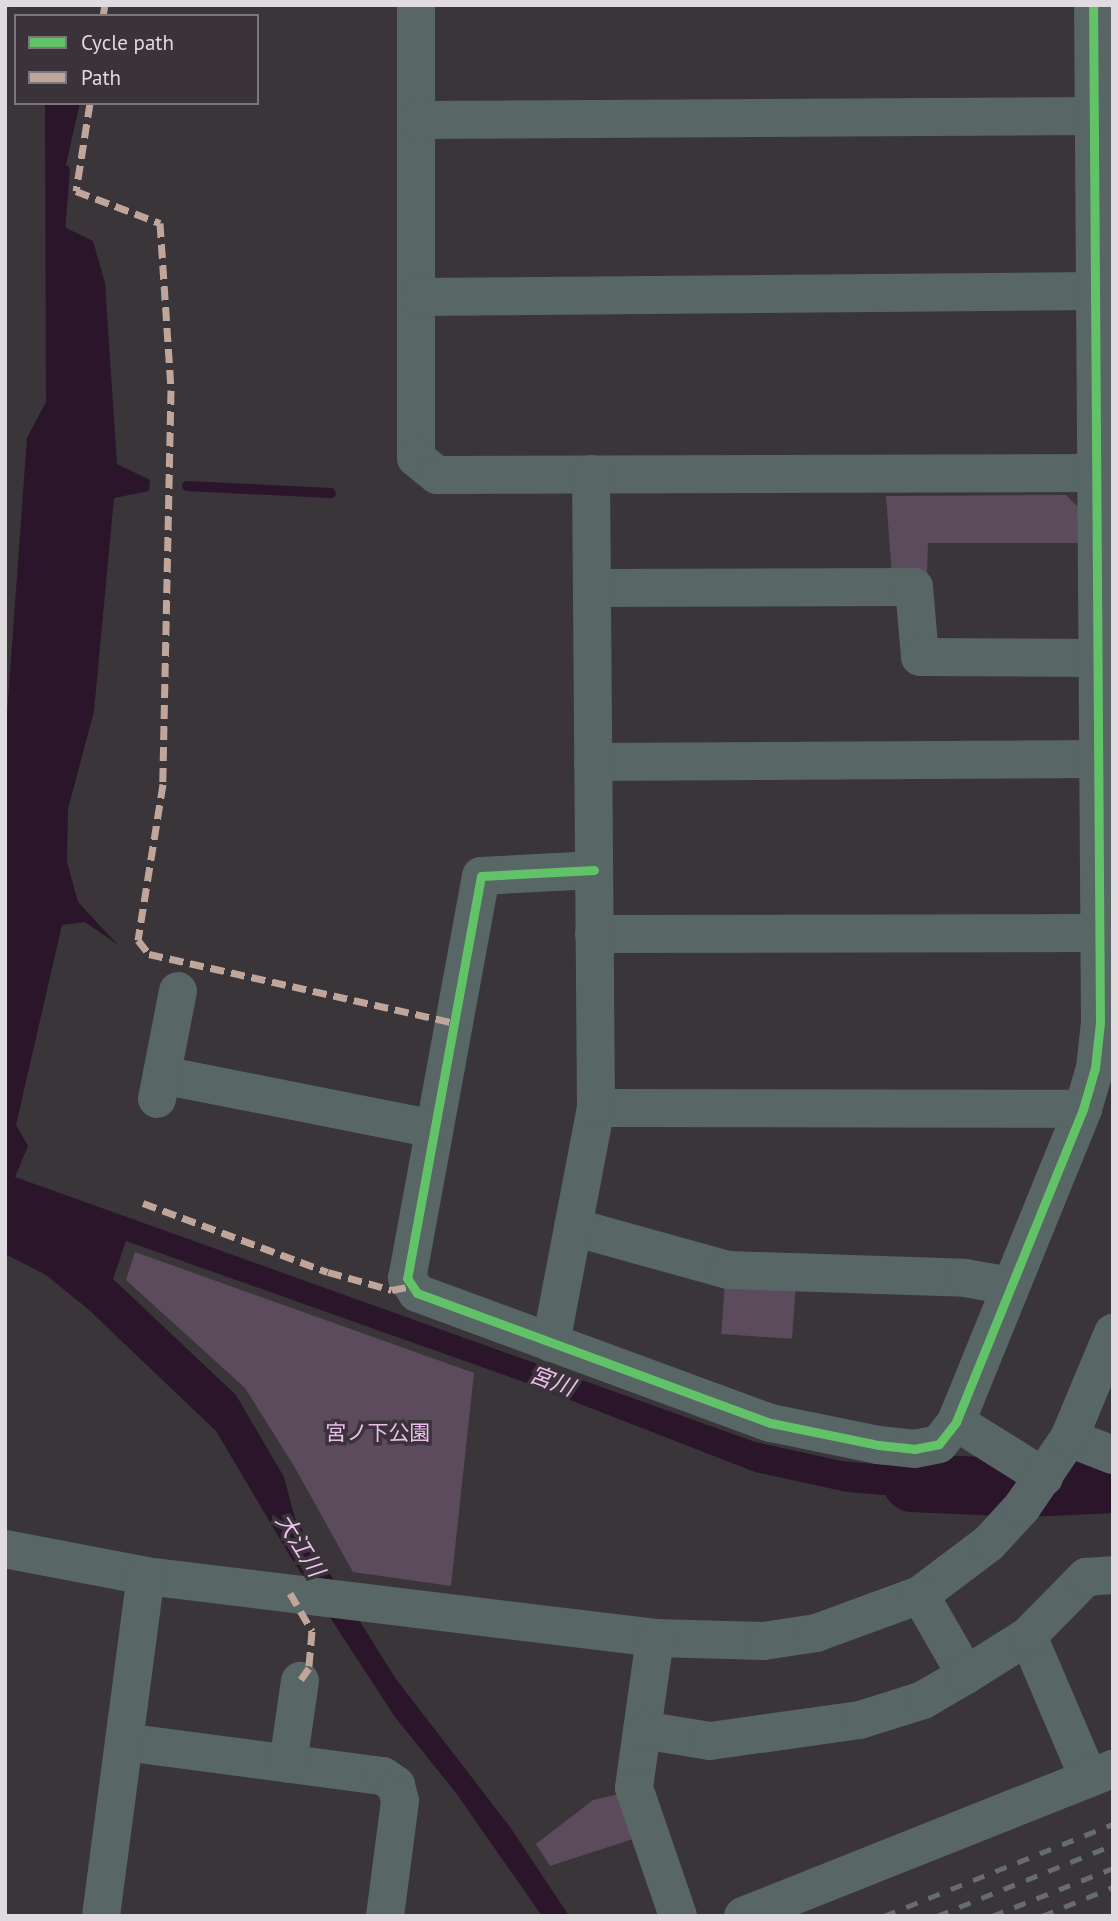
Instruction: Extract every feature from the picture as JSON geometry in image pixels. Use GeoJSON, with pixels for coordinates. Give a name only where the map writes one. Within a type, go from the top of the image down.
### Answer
{"type":"FeatureCollection","features":[{"type":"Feature","properties":{"kind":"street"},"geometry":{"type":"LineString","coordinates":[[416,5],[416,458],[437,475],[1105,473]]}},
{"type":"Feature","properties":{"kind":"street"},"geometry":{"type":"LineString","coordinates":[[594,870],[481,876],[407,1278],[416,1293],[771,1423],[878,1445],[914,1449],[939,1444],[956,1422],[1083,1109],[1095,1068],[1100,1023],[1098,658],[1105,473],[1095,291],[1093,5]]}},
{"type":"Feature","properties":{"kind":"street"},"geometry":{"type":"LineString","coordinates":[[416,120],[1093,116]]}},
{"type":"Feature","properties":{"kind":"street"},"geometry":{"type":"LineString","coordinates":[[418,297],[1095,291]]}},
{"type":"Feature","properties":{"kind":"street"},"geometry":{"type":"LineString","coordinates":[[551,1343],[596,1108],[591,474]]}},
{"type":"Feature","properties":{"kind":"street"},"geometry":{"type":"LineString","coordinates":[[592,588],[914,587],[920,657],[1098,658]]}},
{"type":"Feature","properties":{"kind":"street"},"geometry":{"type":"LineString","coordinates":[[593,762],[1098,759]]}},
{"type":"Feature","properties":{"kind":"street"},"geometry":{"type":"LineString","coordinates":[[594,934],[1100,933]]}},
{"type":"Feature","properties":{"kind":"street"},"geometry":{"type":"LineString","coordinates":[[178,991],[159,1087],[434,1129]]}},
{"type":"Feature","properties":{"kind":"street"},"geometry":{"type":"LineString","coordinates":[[596,1108],[1083,1109]]}},
{"type":"Feature","properties":{"kind":"street"},"geometry":{"type":"LineString","coordinates":[[573,1227],[728,1270],[965,1278],[1010,1286]]}},
{"type":"Feature","properties":{"kind":"street"},"geometry":{"type":"LineString","coordinates":[[5,1549],[146,1576],[656,1638],[764,1641],[816,1633],[920,1595],[989,1543],[1044,1477],[1069,1437],[1113,1333]]}},
{"type":"Feature","properties":{"kind":"street"},"geometry":{"type":"LineString","coordinates":[[956,1422],[1044,1477]]}},
{"type":"Feature","properties":{"kind":"street"},"geometry":{"type":"LineString","coordinates":[[1069,1437],[1113,1455]]}},
{"type":"Feature","properties":{"kind":"street"},"geometry":{"type":"LineString","coordinates":[[642,1730],[710,1741],[860,1720],[922,1700],[1028,1636],[1086,1577],[1113,1575]]}},
{"type":"Feature","properties":{"kind":"street"},"geometry":{"type":"LineString","coordinates":[[101,1916],[146,1576]]}},
{"type":"Feature","properties":{"kind":"street"},"geometry":{"type":"LineString","coordinates":[[920,1595],[966,1675]]}},
{"type":"Feature","properties":{"kind":"street"},"geometry":{"type":"LineString","coordinates":[[743,1916],[1101,1774],[1028,1636]]}},
{"type":"Feature","properties":{"kind":"street"},"geometry":{"type":"LineString","coordinates":[[656,1638],[634,1788],[678,1916]]}},
{"type":"Feature","properties":{"kind":"street"},"geometry":{"type":"LineString","coordinates":[[288,1764],[300,1681]]}},
{"type":"Feature","properties":{"kind":"street"},"geometry":{"type":"LineString","coordinates":[[124,1742],[383,1776],[396,1785],[400,1801],[385,1916]]}},
{"type":"Feature","properties":{"kind":"green space"},"geometry":{"type":"Polygon","coordinates":[[[1066,495],[1078,507],[1080,543],[928,543],[927,573],[892,576],[886,496],[1066,495]]]}},
{"type":"Feature","properties":{"kind":"green space","name":"宮ノ下公園"},"geometry":{"type":"Polygon","coordinates":[[[135,1252],[474,1373],[451,1586],[353,1572],[294,1466],[245,1388],[126,1280],[135,1252]]]}},
{"type":"Feature","properties":{"kind":"green space"},"geometry":{"type":"Polygon","coordinates":[[[725,1278],[796,1283],[792,1339],[721,1334],[725,1278]]]}},
{"type":"Feature","properties":{"kind":"green space"},"geometry":{"type":"Polygon","coordinates":[[[623,1793],[639,1837],[550,1866],[536,1844],[593,1800],[623,1793]]]}},
{"type":"Feature","properties":{"kind":"water","name":"大江川"},"geometry":{"type":"Polygon","coordinates":[[[45,105],[80,105],[57,204],[64,227],[93,241],[105,283],[117,464],[150,480],[149,491],[114,498],[94,711],[68,809],[67,862],[78,902],[118,945],[85,922],[62,925],[16,1125],[28,1146],[15,1177],[755,1442],[841,1461],[999,1475],[983,1503],[847,1492],[755,1472],[521,1381],[126,1241],[113,1279],[236,1395],[284,1477],[295,1518],[396,1679],[510,1827],[569,1916],[542,1916],[456,1793],[395,1717],[290,1556],[216,1431],[88,1309],[46,1275],[5,1254],[5,742],[27,438],[46,402],[45,105]]]}},
{"type":"Feature","properties":{"kind":"waterway"},"geometry":{"type":"LineString","coordinates":[[60,232],[65,170]]}},
{"type":"Feature","properties":{"kind":"waterway"},"geometry":{"type":"LineString","coordinates":[[187,486],[331,493]]}},
{"type":"Feature","properties":{"kind":"waterway","name":"宮川"},"geometry":{"type":"LineString","coordinates":[[912,1483],[1027,1488],[1113,1484]]}},
{"type":"Feature","properties":{"kind":"railway"},"geometry":{"type":"LineString","coordinates":[[884,1916],[1113,1824]]}},
{"type":"Feature","properties":{"kind":"railway"},"geometry":{"type":"LineString","coordinates":[[937,1916],[1113,1845]]}},
{"type":"Feature","properties":{"kind":"railway"},"geometry":{"type":"LineString","coordinates":[[992,1916],[1113,1868]]}},
{"type":"Feature","properties":{"kind":"railway"},"geometry":{"type":"LineString","coordinates":[[1042,1916],[1113,1887]]}},
{"type":"Feature","properties":{"kind":"marked path"},"geometry":{"type":"LineString","coordinates":[[103,14],[105,5]]}},
{"type":"Feature","properties":{"kind":"marked path"},"geometry":{"type":"LineString","coordinates":[[90,105],[76,191],[160,223],[171,390],[163,784],[138,940],[149,954],[454,1023]]}},
{"type":"Feature","properties":{"kind":"marked path"},"geometry":{"type":"LineString","coordinates":[[143,1203],[328,1272],[392,1290],[412,1286]]}},
{"type":"Feature","properties":{"kind":"marked path"},"geometry":{"type":"LineString","coordinates":[[290,1593],[312,1631],[309,1668],[300,1681]]}},
{"type":"Feature","properties":{"kind":"cycle path"},"geometry":{"type":"LineString","coordinates":[[594,870],[481,876],[407,1278],[417,1293],[771,1423],[878,1445],[914,1449],[939,1444],[956,1422],[1083,1109],[1095,1068],[1100,1023],[1093,5]]}}]}
